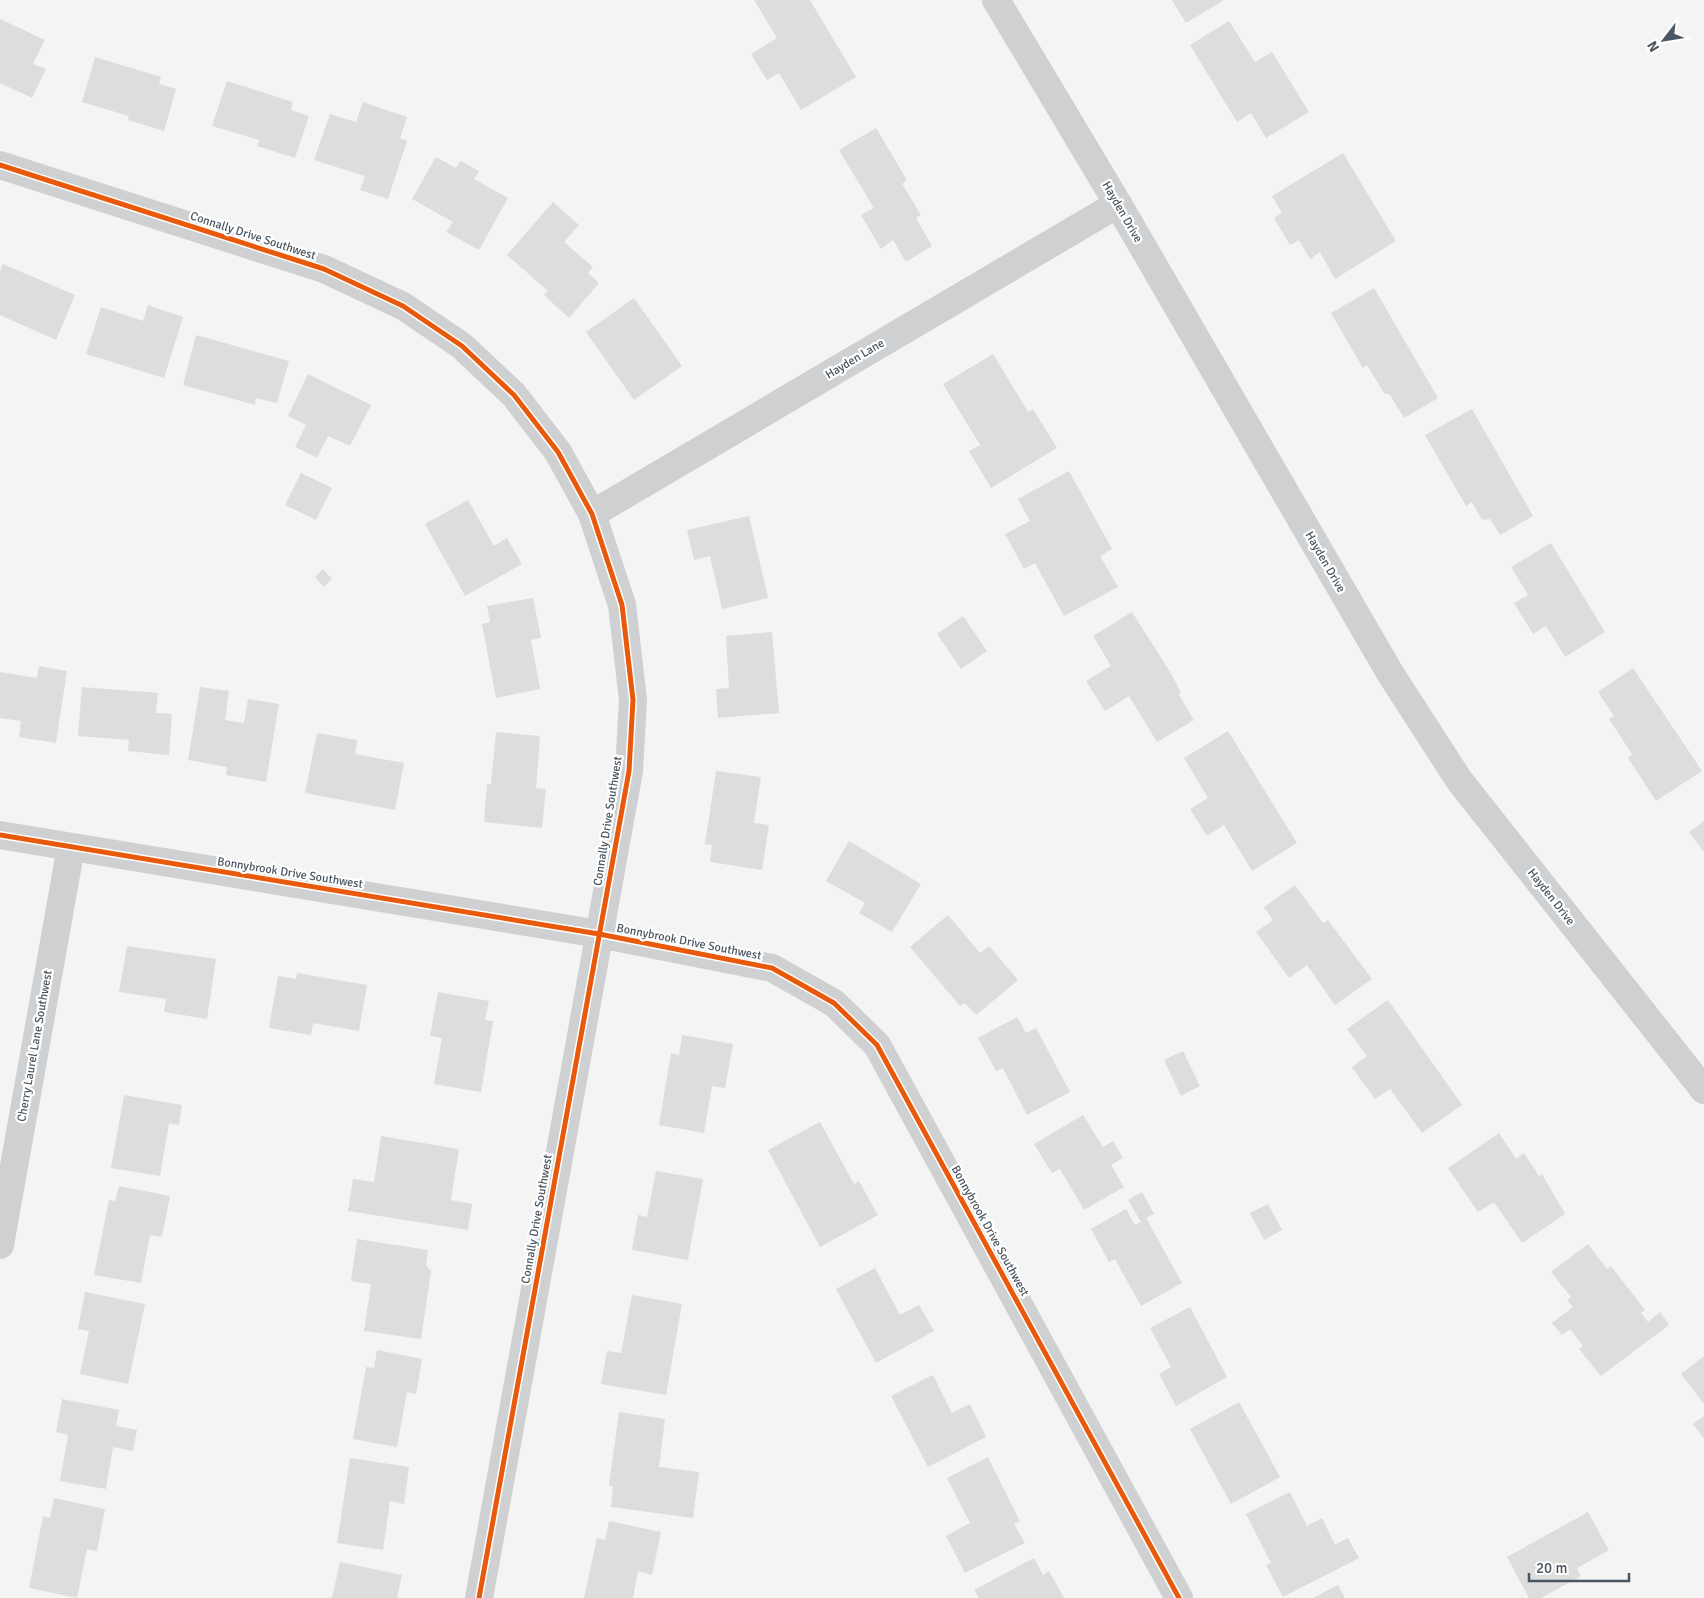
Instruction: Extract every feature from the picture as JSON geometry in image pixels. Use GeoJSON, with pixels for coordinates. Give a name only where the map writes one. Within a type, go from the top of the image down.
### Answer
{"type":"FeatureCollection","features":[{"type":"Feature","properties":{"kind":"street","name":"Hayden Drive"},"geometry":{"type":"LineString","coordinates":[[996,0],[1118,204],[1390,672],[1459,780],[1704,1090]]}},
{"type":"Feature","properties":{"kind":"street","name":"Connally Drive Southwest"},"geometry":{"type":"LineString","coordinates":[[0,165],[324,269],[403,306],[462,346],[514,395],[558,452],[592,514],[622,605],[633,700],[628,771],[479,1598]]}},
{"type":"Feature","properties":{"kind":"street","name":"Hayden Lane"},"geometry":{"type":"LineString","coordinates":[[592,514],[1118,204]]}},
{"type":"Feature","properties":{"kind":"street","name":"Bonnybrook Drive Southwest"},"geometry":{"type":"LineString","coordinates":[[0,836],[599,934],[772,968],[834,1003],[877,1045],[1178,1598]]}},
{"type":"Feature","properties":{"kind":"street","name":"Cherry Laurel Lane Southwest"},"geometry":{"type":"LineString","coordinates":[[0,1245],[71,847]]}},
{"type":"Feature","properties":{"kind":"building"},"geometry":{"type":"Polygon","coordinates":[[[754,0],[810,0],[856,77],[801,110],[779,73],[767,80],[751,54],[777,38],[754,0]]]}},
{"type":"Feature","properties":{"kind":"building"},"geometry":{"type":"Polygon","coordinates":[[[1172,0],[1224,0],[1186,23],[1172,0]]]}},
{"type":"Feature","properties":{"kind":"building"},"geometry":{"type":"Polygon","coordinates":[[[0,19],[45,40],[33,64],[46,69],[32,98],[0,83],[0,19]]]}},
{"type":"Feature","properties":{"kind":"building"},"geometry":{"type":"Polygon","coordinates":[[[1229,21],[1255,62],[1272,52],[1309,112],[1266,138],[1251,113],[1237,122],[1190,45],[1229,21]]]}},
{"type":"Feature","properties":{"kind":"building"},"geometry":{"type":"Polygon","coordinates":[[[95,57],[161,77],[159,84],[176,89],[164,131],[128,120],[129,116],[82,102],[95,57]]]}},
{"type":"Feature","properties":{"kind":"building"},"geometry":{"type":"Polygon","coordinates":[[[227,81],[293,102],[291,110],[309,116],[295,158],[257,146],[259,140],[212,126],[227,81]]]}},
{"type":"Feature","properties":{"kind":"building"},"geometry":{"type":"Polygon","coordinates":[[[363,102],[407,117],[400,138],[407,141],[388,199],[360,190],[365,176],[314,160],[330,114],[356,122],[363,102]]]}},
{"type":"Feature","properties":{"kind":"building"},"geometry":{"type":"Polygon","coordinates":[[[876,128],[907,180],[902,184],[921,215],[916,218],[932,246],[906,262],[893,240],[881,249],[861,215],[874,208],[839,150],[876,128]]]}},
{"type":"Feature","properties":{"kind":"building"},"geometry":{"type":"Polygon","coordinates":[[[1343,153],[1396,241],[1335,279],[1320,252],[1310,259],[1299,240],[1290,245],[1274,218],[1282,213],[1272,196],[1343,153]]]}},
{"type":"Feature","properties":{"kind":"building"},"geometry":{"type":"Polygon","coordinates":[[[436,157],[456,168],[461,161],[479,171],[474,179],[508,198],[479,250],[446,232],[453,222],[412,199],[436,157]]]}},
{"type":"Feature","properties":{"kind":"building"},"geometry":{"type":"Polygon","coordinates":[[[553,202],[579,225],[564,242],[593,267],[588,273],[599,283],[569,318],[544,295],[548,291],[507,255],[553,202]]]}},
{"type":"Feature","properties":{"kind":"building"},"geometry":{"type":"Polygon","coordinates":[[[3,264],[75,295],[56,340],[0,315],[0,271],[3,264]]]}},
{"type":"Feature","properties":{"kind":"building"},"geometry":{"type":"Polygon","coordinates":[[[1374,288],[1438,398],[1404,418],[1390,395],[1384,393],[1367,365],[1363,368],[1331,313],[1374,288]]]}},
{"type":"Feature","properties":{"kind":"building"},"geometry":{"type":"Polygon","coordinates":[[[634,298],[682,366],[634,400],[586,332],[634,298]]]}},
{"type":"Feature","properties":{"kind":"building"},"geometry":{"type":"Polygon","coordinates":[[[148,305],[183,317],[164,378],[86,354],[101,307],[143,321],[148,305]]]}},
{"type":"Feature","properties":{"kind":"building"},"geometry":{"type":"Polygon","coordinates":[[[196,335],[289,361],[277,403],[256,398],[255,405],[183,385],[196,335]]]}},
{"type":"Feature","properties":{"kind":"building"},"geometry":{"type":"Polygon","coordinates":[[[993,354],[1028,412],[1033,409],[1057,448],[991,488],[969,451],[980,445],[943,384],[993,354]]]}},
{"type":"Feature","properties":{"kind":"building"},"geometry":{"type":"Polygon","coordinates":[[[308,374],[371,405],[350,446],[328,436],[317,458],[295,447],[306,425],[288,416],[308,374]]]}},
{"type":"Feature","properties":{"kind":"building"},"geometry":{"type":"Polygon","coordinates":[[[1472,409],[1533,516],[1500,535],[1490,519],[1482,520],[1472,502],[1466,506],[1425,435],[1472,409]]]}},
{"type":"Feature","properties":{"kind":"building"},"geometry":{"type":"Polygon","coordinates":[[[1069,471],[1112,549],[1100,556],[1118,587],[1064,616],[1035,563],[1024,569],[1005,534],[1030,521],[1018,499],[1069,471]]]}},
{"type":"Feature","properties":{"kind":"building"},"geometry":{"type":"Polygon","coordinates":[[[301,473],[332,488],[316,520],[285,505],[301,473]]]}},
{"type":"Feature","properties":{"kind":"building"},"geometry":{"type":"Polygon","coordinates":[[[468,500],[494,546],[507,538],[522,564],[465,596],[425,524],[468,500]]]}},
{"type":"Feature","properties":{"kind":"building"},"geometry":{"type":"Polygon","coordinates":[[[749,516],[768,598],[722,609],[710,556],[694,560],[687,530],[749,516]]]}},
{"type":"Feature","properties":{"kind":"building"},"geometry":{"type":"Polygon","coordinates":[[[1551,543],[1605,632],[1565,657],[1546,626],[1533,634],[1514,603],[1528,595],[1511,567],[1551,543]]]}},
{"type":"Feature","properties":{"kind":"building"},"geometry":{"type":"Polygon","coordinates":[[[323,569],[332,579],[324,587],[315,577],[323,569]]]}},
{"type":"Feature","properties":{"kind":"building"},"geometry":{"type":"Polygon","coordinates":[[[533,598],[541,638],[531,640],[540,689],[496,698],[482,624],[490,622],[487,606],[533,598]]]}},
{"type":"Feature","properties":{"kind":"building"},"geometry":{"type":"Polygon","coordinates":[[[1132,612],[1172,675],[1181,693],[1179,695],[1194,720],[1157,742],[1129,696],[1105,711],[1086,681],[1111,666],[1093,636],[1132,612]]]}},
{"type":"Feature","properties":{"kind":"building"},"geometry":{"type":"Polygon","coordinates":[[[963,616],[987,651],[961,669],[937,634],[963,616]]]}},
{"type":"Feature","properties":{"kind":"building"},"geometry":{"type":"Polygon","coordinates":[[[772,632],[779,713],[718,718],[716,689],[729,688],[726,636],[772,632]]]}},
{"type":"Feature","properties":{"kind":"building"},"geometry":{"type":"Polygon","coordinates":[[[39,666],[67,671],[56,743],[19,737],[21,721],[0,718],[0,672],[37,678],[39,666]]]}},
{"type":"Feature","properties":{"kind":"building"},"geometry":{"type":"Polygon","coordinates":[[[1633,668],[1702,771],[1656,801],[1628,758],[1632,754],[1609,719],[1614,716],[1598,692],[1633,668]]]}},
{"type":"Feature","properties":{"kind":"building"},"geometry":{"type":"Polygon","coordinates":[[[82,687],[158,693],[156,713],[172,714],[169,755],[128,751],[129,740],[78,736],[82,687]]]}},
{"type":"Feature","properties":{"kind":"building"},"geometry":{"type":"Polygon","coordinates":[[[200,687],[229,691],[225,720],[244,723],[248,699],[279,704],[266,782],[226,775],[227,767],[188,760],[200,687]]]}},
{"type":"Feature","properties":{"kind":"building"},"geometry":{"type":"Polygon","coordinates":[[[1228,731],[1297,843],[1252,871],[1224,825],[1207,836],[1190,809],[1208,798],[1184,758],[1228,731]]]}},
{"type":"Feature","properties":{"kind":"building"},"geometry":{"type":"Polygon","coordinates":[[[496,732],[540,736],[536,788],[546,789],[542,828],[484,822],[487,784],[491,784],[496,732]]]}},
{"type":"Feature","properties":{"kind":"building"},"geometry":{"type":"Polygon","coordinates":[[[317,733],[357,740],[355,754],[404,763],[395,810],[305,793],[317,733]]]}},
{"type":"Feature","properties":{"kind":"building"},"geometry":{"type":"Polygon","coordinates":[[[716,771],[761,777],[754,823],[769,825],[762,870],[710,862],[712,845],[705,844],[716,771]]]}},
{"type":"Feature","properties":{"kind":"building"},"geometry":{"type":"Polygon","coordinates":[[[1704,821],[1704,852],[1689,832],[1704,821]]]}},
{"type":"Feature","properties":{"kind":"building"},"geometry":{"type":"Polygon","coordinates":[[[849,841],[921,884],[892,932],[859,913],[865,903],[826,881],[849,841]]]}},
{"type":"Feature","properties":{"kind":"building"},"geometry":{"type":"Polygon","coordinates":[[[1295,885],[1323,923],[1328,920],[1372,979],[1335,1005],[1307,965],[1289,978],[1256,932],[1273,920],[1264,907],[1295,885]]]}},
{"type":"Feature","properties":{"kind":"building"},"geometry":{"type":"Polygon","coordinates":[[[948,915],[980,953],[989,946],[1018,980],[976,1015],[965,1003],[960,1006],[910,947],[948,915]]]}},
{"type":"Feature","properties":{"kind":"building"},"geometry":{"type":"Polygon","coordinates":[[[127,946],[216,959],[207,1019],[164,1012],[166,999],[119,992],[127,946]]]}},
{"type":"Feature","properties":{"kind":"building"},"geometry":{"type":"Polygon","coordinates":[[[297,973],[367,985],[359,1031],[313,1023],[311,1035],[269,1028],[278,976],[296,979],[297,973]]]}},
{"type":"Feature","properties":{"kind":"building"},"geometry":{"type":"Polygon","coordinates":[[[438,992],[489,1001],[485,1020],[493,1021],[481,1092],[434,1084],[442,1038],[430,1036],[438,992]]]}},
{"type":"Feature","properties":{"kind":"building"},"geometry":{"type":"Polygon","coordinates":[[[1388,1000],[1462,1105],[1422,1133],[1390,1089],[1375,1099],[1352,1067],[1367,1056],[1347,1029],[1388,1000]]]}},
{"type":"Feature","properties":{"kind":"building"},"geometry":{"type":"Polygon","coordinates":[[[1017,1017],[1026,1033],[1036,1028],[1070,1092],[1027,1115],[1003,1068],[996,1071],[978,1038],[1017,1017]]]}},
{"type":"Feature","properties":{"kind":"building"},"geometry":{"type":"Polygon","coordinates":[[[682,1035],[733,1044],[725,1088],[712,1086],[704,1133],[659,1125],[671,1053],[679,1055],[682,1035]]]}},
{"type":"Feature","properties":{"kind":"building"},"geometry":{"type":"Polygon","coordinates":[[[1183,1051],[1200,1086],[1181,1096],[1164,1060],[1183,1051]]]}},
{"type":"Feature","properties":{"kind":"building"},"geometry":{"type":"Polygon","coordinates":[[[124,1095],[182,1105],[179,1125],[169,1123],[160,1176],[111,1168],[124,1095]]]}},
{"type":"Feature","properties":{"kind":"building"},"geometry":{"type":"Polygon","coordinates":[[[1083,1115],[1103,1147],[1113,1141],[1123,1158],[1111,1165],[1124,1187],[1084,1210],[1060,1169],[1052,1173],[1034,1144],[1083,1115]]]}},
{"type":"Feature","properties":{"kind":"building"},"geometry":{"type":"Polygon","coordinates":[[[820,1122],[854,1184],[859,1181],[878,1215],[820,1247],[768,1150],[820,1122]]]}},
{"type":"Feature","properties":{"kind":"building"},"geometry":{"type":"Polygon","coordinates":[[[1499,1133],[1516,1159],[1524,1153],[1539,1176],[1542,1174],[1565,1214],[1522,1243],[1494,1202],[1478,1212],[1448,1168],[1499,1133]]]}},
{"type":"Feature","properties":{"kind":"building"},"geometry":{"type":"Polygon","coordinates":[[[381,1136],[459,1149],[451,1200],[472,1204],[468,1230],[348,1211],[353,1179],[374,1182],[381,1136]]]}},
{"type":"Feature","properties":{"kind":"building"},"geometry":{"type":"Polygon","coordinates":[[[656,1171],[703,1179],[688,1260],[632,1250],[638,1215],[647,1217],[656,1171]]]}},
{"type":"Feature","properties":{"kind":"building"},"geometry":{"type":"Polygon","coordinates":[[[119,1186],[170,1196],[162,1237],[150,1235],[141,1283],[94,1275],[109,1200],[115,1201],[119,1186]]]}},
{"type":"Feature","properties":{"kind":"building"},"geometry":{"type":"Polygon","coordinates":[[[1142,1192],[1154,1214],[1146,1218],[1182,1283],[1141,1306],[1115,1259],[1109,1262],[1091,1229],[1126,1209],[1135,1225],[1141,1222],[1128,1200],[1142,1192]]]}},
{"type":"Feature","properties":{"kind":"building"},"geometry":{"type":"Polygon","coordinates":[[[1268,1204],[1282,1230],[1264,1240],[1250,1213],[1268,1204]]]}},
{"type":"Feature","properties":{"kind":"building"},"geometry":{"type":"Polygon","coordinates":[[[357,1239],[428,1250],[426,1265],[431,1271],[421,1339],[364,1331],[371,1284],[351,1281],[357,1239]]]}},
{"type":"Feature","properties":{"kind":"building"},"geometry":{"type":"Polygon","coordinates":[[[1588,1244],[1607,1269],[1611,1266],[1645,1310],[1641,1313],[1648,1322],[1660,1312],[1669,1325],[1601,1376],[1579,1349],[1583,1346],[1570,1329],[1562,1335],[1552,1323],[1573,1307],[1567,1300],[1571,1297],[1551,1272],[1588,1244]]]}},
{"type":"Feature","properties":{"kind":"building"},"geometry":{"type":"Polygon","coordinates":[[[875,1268],[900,1315],[919,1305],[934,1331],[876,1363],[836,1289],[875,1268]]]}},
{"type":"Feature","properties":{"kind":"building"},"geometry":{"type":"Polygon","coordinates":[[[85,1292],[145,1304],[128,1384],[80,1374],[89,1331],[78,1329],[85,1292]]]}},
{"type":"Feature","properties":{"kind":"building"},"geometry":{"type":"Polygon","coordinates":[[[632,1295],[682,1304],[666,1395],[601,1384],[607,1351],[621,1353],[632,1295]]]}},
{"type":"Feature","properties":{"kind":"building"},"geometry":{"type":"Polygon","coordinates":[[[1190,1307],[1227,1377],[1176,1406],[1159,1374],[1171,1367],[1150,1328],[1190,1307]]]}},
{"type":"Feature","properties":{"kind":"building"},"geometry":{"type":"Polygon","coordinates":[[[377,1350],[422,1359],[416,1394],[407,1392],[397,1447],[353,1439],[366,1367],[374,1368],[377,1350]]]}},
{"type":"Feature","properties":{"kind":"building"},"geometry":{"type":"Polygon","coordinates":[[[1704,1356],[1704,1404],[1681,1374],[1704,1356]]]}},
{"type":"Feature","properties":{"kind":"building"},"geometry":{"type":"Polygon","coordinates":[[[933,1375],[952,1413],[970,1404],[986,1437],[928,1467],[891,1396],[933,1375]]]}},
{"type":"Feature","properties":{"kind":"building"},"geometry":{"type":"Polygon","coordinates":[[[62,1399],[119,1410],[116,1426],[137,1430],[133,1451],[113,1447],[106,1489],[60,1481],[68,1435],[56,1432],[62,1399]]]}},
{"type":"Feature","properties":{"kind":"building"},"geometry":{"type":"Polygon","coordinates":[[[1239,1402],[1280,1477],[1231,1504],[1190,1429],[1239,1402]]]}},
{"type":"Feature","properties":{"kind":"building"},"geometry":{"type":"Polygon","coordinates":[[[619,1412],[665,1419],[659,1467],[699,1472],[693,1518],[611,1507],[613,1486],[609,1486],[619,1412]]]}},
{"type":"Feature","properties":{"kind":"building"},"geometry":{"type":"Polygon","coordinates":[[[1704,1416],[1704,1439],[1693,1424],[1704,1416]]]}},
{"type":"Feature","properties":{"kind":"building"},"geometry":{"type":"Polygon","coordinates":[[[988,1457],[1020,1521],[1014,1524],[1025,1543],[965,1573],[946,1536],[970,1523],[947,1478],[988,1457]]]}},
{"type":"Feature","properties":{"kind":"building"},"geometry":{"type":"Polygon","coordinates":[[[350,1458],[409,1467],[404,1504],[390,1501],[383,1550],[337,1543],[350,1458]]]}},
{"type":"Feature","properties":{"kind":"building"},"geometry":{"type":"Polygon","coordinates":[[[1290,1492],[1307,1526],[1322,1518],[1335,1545],[1348,1538],[1359,1558],[1283,1597],[1266,1565],[1271,1563],[1246,1514],[1290,1492]]]}},
{"type":"Feature","properties":{"kind":"building"},"geometry":{"type":"Polygon","coordinates":[[[54,1498],[105,1509],[97,1551],[87,1549],[77,1598],[29,1588],[43,1516],[50,1518],[54,1498]]]}},
{"type":"Feature","properties":{"kind":"building"},"geometry":{"type":"Polygon","coordinates":[[[1588,1512],[1609,1550],[1577,1568],[1581,1576],[1541,1598],[1529,1598],[1507,1557],[1588,1512]]]}},
{"type":"Feature","properties":{"kind":"building"},"geometry":{"type":"Polygon","coordinates":[[[609,1521],[661,1532],[652,1575],[638,1571],[633,1598],[584,1598],[597,1538],[605,1540],[609,1521]]]}},
{"type":"Feature","properties":{"kind":"building"},"geometry":{"type":"Polygon","coordinates":[[[1034,1558],[1043,1575],[1049,1571],[1064,1598],[979,1598],[974,1590],[1034,1558]]]}},
{"type":"Feature","properties":{"kind":"building"},"geometry":{"type":"Polygon","coordinates":[[[340,1562],[402,1575],[397,1598],[332,1598],[340,1562]]]}},
{"type":"Feature","properties":{"kind":"building"},"geometry":{"type":"Polygon","coordinates":[[[1338,1585],[1345,1598],[1313,1598],[1338,1585]]]}},
{"type":"Feature","properties":{"kind":"cycle path"},"geometry":{"type":"LineString","coordinates":[[0,165],[324,269],[403,306],[462,346],[514,395],[558,452],[592,514],[622,605],[633,700],[629,771],[479,1598]]}},
{"type":"Feature","properties":{"kind":"cycle path"},"geometry":{"type":"LineString","coordinates":[[0,835],[599,934],[772,968],[834,1003],[877,1045],[1179,1598]]}}]}
